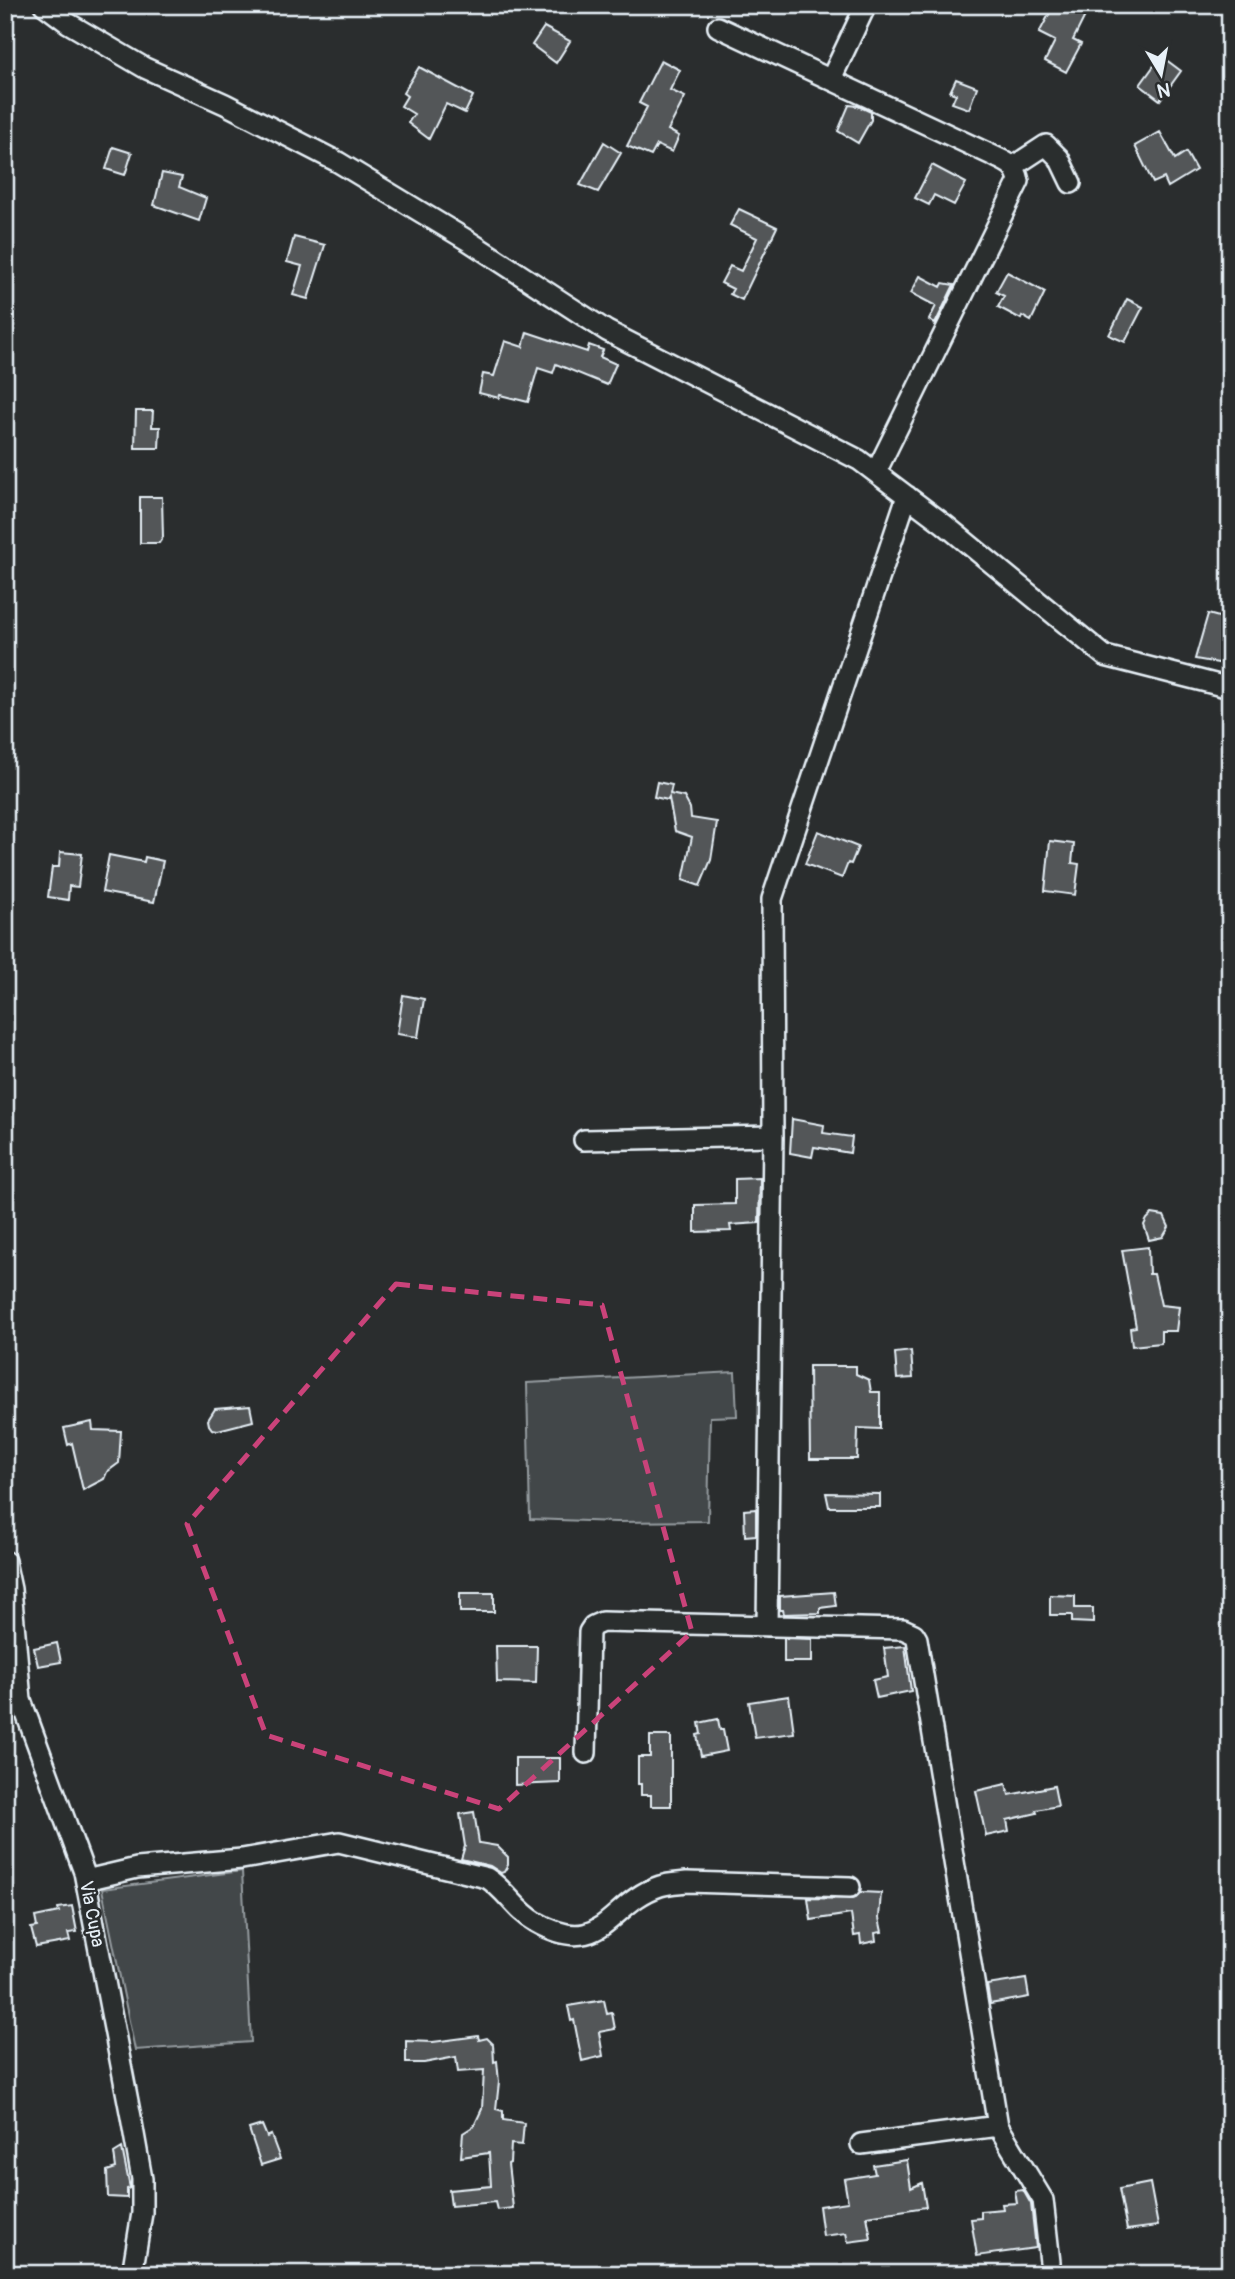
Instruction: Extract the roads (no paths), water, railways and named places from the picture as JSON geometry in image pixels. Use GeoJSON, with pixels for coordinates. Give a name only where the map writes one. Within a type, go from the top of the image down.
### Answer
{"type":"FeatureCollection","features":[{"type":"Feature","properties":{"kind":"street"},"geometry":{"type":"LineString","coordinates":[[44,5],[68,23],[145,68],[225,104],[338,162],[467,240],[607,331],[859,460],[1105,656],[1230,688]]}},
{"type":"Feature","properties":{"kind":"street"},"geometry":{"type":"LineString","coordinates":[[831,79],[866,5]]}},
{"type":"Feature","properties":{"kind":"street"},"geometry":{"type":"LineString","coordinates":[[718,27],[1014,166],[1019,181],[876,472]]}},
{"type":"Feature","properties":{"kind":"street"},"geometry":{"type":"LineString","coordinates":[[1014,166],[1046,145],[1059,158],[1071,183]]}},
{"type":"Feature","properties":{"kind":"street"},"geometry":{"type":"LineString","coordinates":[[766,1626],[773,1136],[772,899],[907,496]]}},
{"type":"Feature","properties":{"kind":"street"},"geometry":{"type":"LineString","coordinates":[[584,1140],[773,1136]]}},
{"type":"Feature","properties":{"kind":"street","name":"Via Cupa"},"geometry":{"type":"LineString","coordinates":[[5,1561],[11,1589],[21,1700],[86,1880],[142,2179],[142,2213],[132,2274]]}},
{"type":"Feature","properties":{"kind":"street"},"geometry":{"type":"LineString","coordinates":[[586,1753],[589,1633],[593,1626],[602,1622],[903,1629],[914,1634],[917,1639],[998,2126],[1043,2200],[1050,2262]]}},
{"type":"Feature","properties":{"kind":"street"},"geometry":{"type":"LineString","coordinates":[[86,1880],[137,1868],[243,1859],[339,1842],[487,1878],[498,1885],[533,1921],[560,1934],[572,1936],[595,1930],[662,1885],[687,1882],[850,1887]]}},
{"type":"Feature","properties":{"kind":"street"},"geometry":{"type":"LineString","coordinates":[[861,2144],[998,2126]]}}]}
